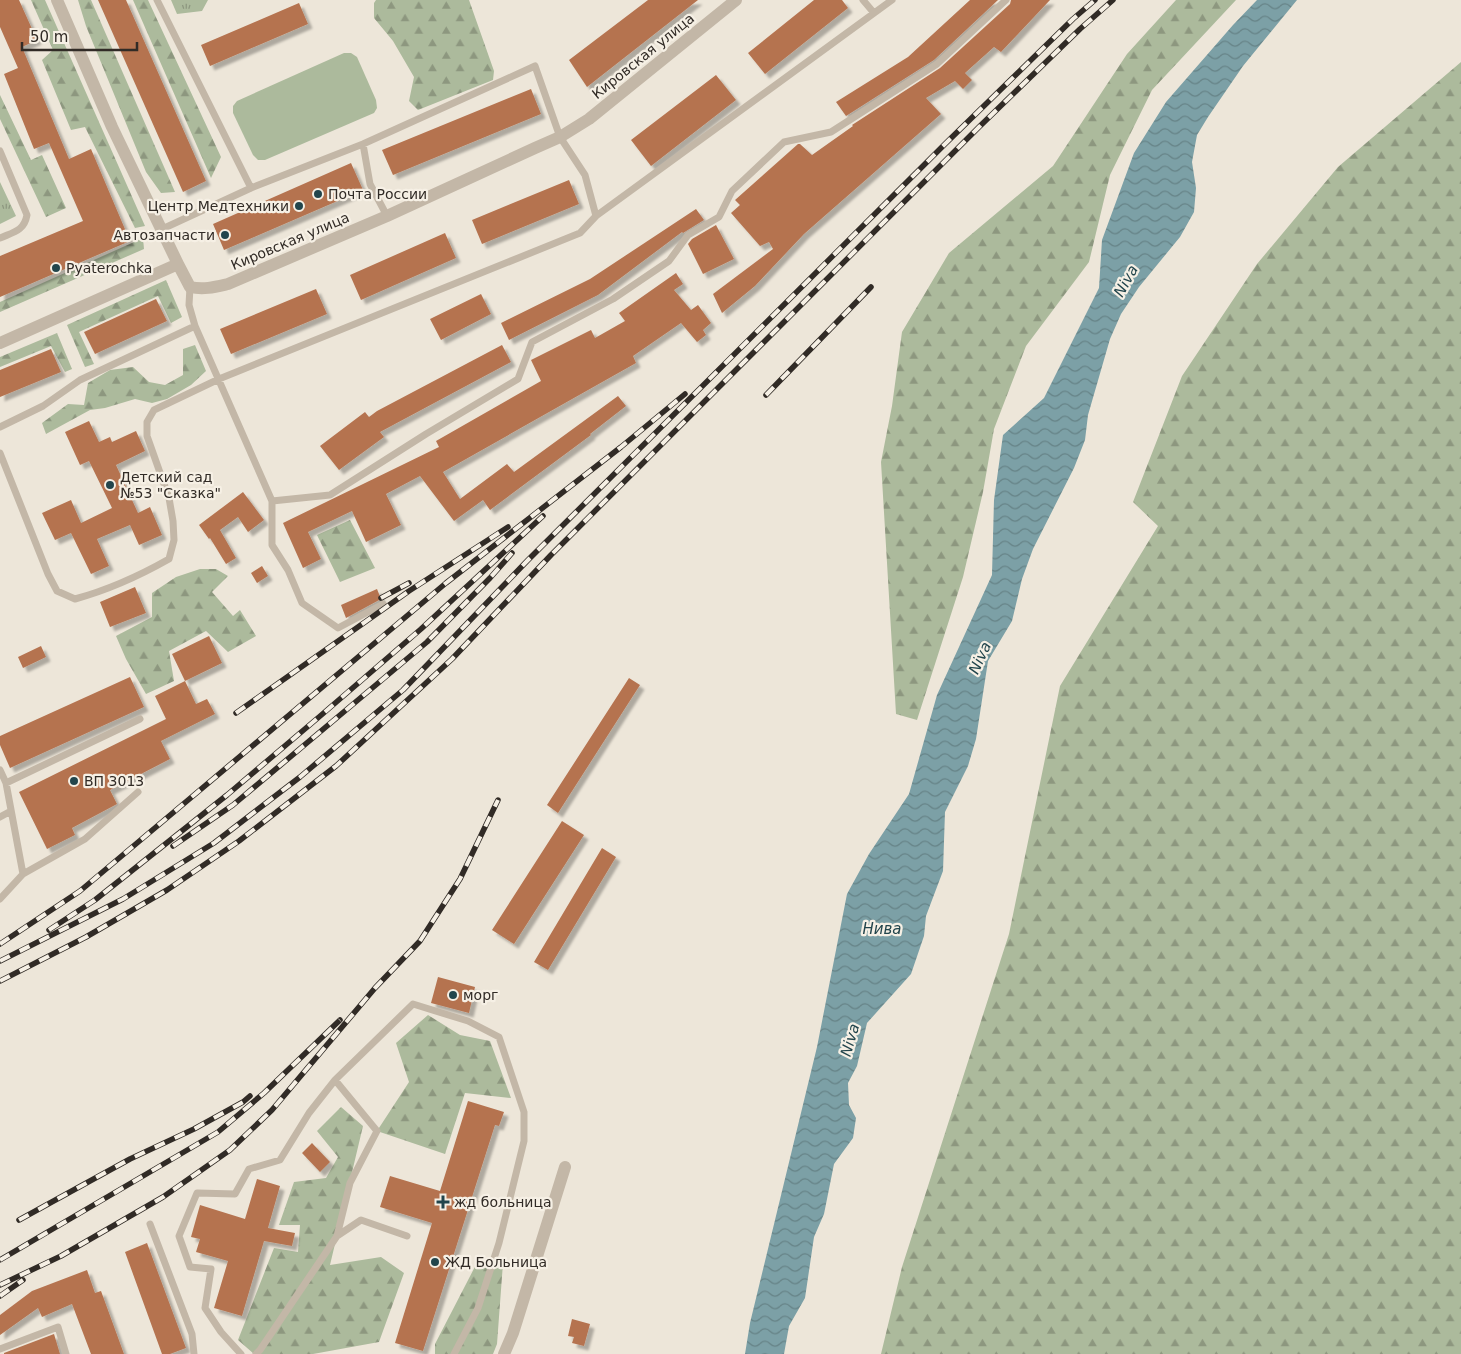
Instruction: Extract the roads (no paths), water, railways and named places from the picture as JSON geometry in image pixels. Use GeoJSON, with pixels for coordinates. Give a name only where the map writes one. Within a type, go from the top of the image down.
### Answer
{"type":"FeatureCollection","features":[{"type":"Feature","properties":{"kind":"street"},"geometry":{"type":"LineString","coordinates":[[57,0],[112,127],[160,230],[190,287]]}},
{"type":"Feature","properties":{"kind":"street","name":"Кировская улица"},"geometry":{"type":"LineString","coordinates":[[190,287],[199,289],[212,288],[228,284],[387,216],[560,137],[589,119],[736,0]]}},
{"type":"Feature","properties":{"kind":"street"},"geometry":{"type":"LineString","coordinates":[[0,343],[178,264]]}},
{"type":"Feature","properties":{"kind":"street"},"geometry":{"type":"LineString","coordinates":[[504,1354],[513,1333],[565,1167]]}},
{"type":"Feature","properties":{"kind":"lane"},"geometry":{"type":"LineString","coordinates":[[157,0],[251,188]]}},
{"type":"Feature","properties":{"kind":"lane"},"geometry":{"type":"LineString","coordinates":[[863,0],[874,13]]}},
{"type":"Feature","properties":{"kind":"lane"},"geometry":{"type":"LineString","coordinates":[[0,453],[48,574],[57,590],[75,600],[97,593],[145,572],[169,559],[174,540],[169,498],[147,436],[147,422],[154,410],[219,379],[580,232],[596,216],[892,0]]}},
{"type":"Feature","properties":{"kind":"lane"},"geometry":{"type":"LineString","coordinates":[[272,501],[330,495],[426,434],[518,379],[532,342],[613,299],[669,261],[688,235],[719,217],[732,191],[784,142],[831,132],[938,64],[1006,0]]}},
{"type":"Feature","properties":{"kind":"lane"},"geometry":{"type":"LineString","coordinates":[[160,230],[251,188],[363,144],[535,66],[560,137],[585,175],[596,216]]}},
{"type":"Feature","properties":{"kind":"lane"},"geometry":{"type":"LineString","coordinates":[[363,144],[370,184],[387,216]]}},
{"type":"Feature","properties":{"kind":"lane"},"geometry":{"type":"LineString","coordinates":[[0,152],[27,215],[25,223],[19,230],[0,238]]}},
{"type":"Feature","properties":{"kind":"lane"},"geometry":{"type":"LineString","coordinates":[[190,287],[189,305],[195,326],[272,501],[272,545],[288,570],[302,603],[338,628],[383,604]]}},
{"type":"Feature","properties":{"kind":"lane"},"geometry":{"type":"LineString","coordinates":[[0,427],[43,406],[80,380],[195,326]]}},
{"type":"Feature","properties":{"kind":"lane"},"geometry":{"type":"LineString","coordinates":[[22,874],[11,811],[2,777],[140,718]]}},
{"type":"Feature","properties":{"kind":"lane"},"geometry":{"type":"LineString","coordinates":[[0,899],[22,874],[84,839],[138,792]]}},
{"type":"Feature","properties":{"kind":"lane"},"geometry":{"type":"LineString","coordinates":[[0,817],[11,811]]}},
{"type":"Feature","properties":{"kind":"lane"},"geometry":{"type":"LineString","coordinates":[[241,1354],[221,1332],[206,1308],[211,1269],[190,1267],[179,1236],[197,1192],[235,1194],[249,1169],[280,1160],[308,1114],[335,1080],[413,1004],[468,1021],[499,1037],[524,1112],[524,1141],[499,1243],[478,1308],[454,1354]]}},
{"type":"Feature","properties":{"kind":"lane"},"geometry":{"type":"LineString","coordinates":[[256,1354],[337,1236],[350,1183],[377,1131],[335,1080]]}},
{"type":"Feature","properties":{"kind":"lane"},"geometry":{"type":"LineString","coordinates":[[337,1236],[361,1220],[407,1236]]}},
{"type":"Feature","properties":{"kind":"lane"},"geometry":{"type":"LineString","coordinates":[[150,1224],[192,1334],[194,1354]]}},
{"type":"Feature","properties":{"kind":"lane"},"geometry":{"type":"LineString","coordinates":[[0,1349],[58,1328],[66,1354]]}},
{"type":"Feature","properties":{"kind":"water","name":"Нива"},"geometry":{"type":"Polygon","coordinates":[[[1257,0],[1297,0],[1243,66],[1197,135],[1192,162],[1196,188],[1194,212],[1180,237],[1139,287],[1121,314],[1110,339],[1088,415],[1085,440],[1074,468],[1033,549],[1022,579],[1012,621],[988,661],[976,739],[968,766],[945,812],[943,871],[926,916],[924,936],[911,974],[867,1023],[857,1066],[848,1083],[849,1105],[856,1118],[853,1138],[834,1164],[824,1214],[814,1237],[805,1298],[789,1326],[784,1354],[745,1354],[750,1323],[817,1047],[847,894],[869,854],[909,794],[937,695],[992,575],[994,500],[1003,435],[1044,398],[1099,288],[1102,240],[1134,153],[1166,102],[1257,0]]]}},
{"type":"Feature","properties":{"kind":"railway"},"geometry":{"type":"LineString","coordinates":[[0,961],[123,899],[214,843],[300,777],[403,690],[528,560],[945,144],[1073,19],[1095,0]]}},
{"type":"Feature","properties":{"kind":"railway"},"geometry":{"type":"LineString","coordinates":[[0,981],[86,937],[167,890],[239,841],[336,766],[452,659],[551,555],[979,127],[1080,29],[1113,0]]}},
{"type":"Feature","properties":{"kind":"railway"},"geometry":{"type":"LineString","coordinates":[[766,395],[871,287]]}},
{"type":"Feature","properties":{"kind":"railway"},"geometry":{"type":"LineString","coordinates":[[0,944],[80,891],[446,583],[621,447],[685,394]]}},
{"type":"Feature","properties":{"kind":"railway"},"geometry":{"type":"LineString","coordinates":[[49,930],[95,900],[227,795],[421,629],[543,516]]}},
{"type":"Feature","properties":{"kind":"railway"},"geometry":{"type":"LineString","coordinates":[[236,713],[409,591],[508,527]]}},
{"type":"Feature","properties":{"kind":"railway"},"geometry":{"type":"LineString","coordinates":[[173,846],[233,805],[427,642],[512,553]]}},
{"type":"Feature","properties":{"kind":"railway"},"geometry":{"type":"LineString","coordinates":[[381,598],[409,583]]}},
{"type":"Feature","properties":{"kind":"railway"},"geometry":{"type":"LineString","coordinates":[[0,1285],[61,1256],[163,1197],[230,1150],[272,1110],[375,988],[420,941],[460,879],[498,800]]}},
{"type":"Feature","properties":{"kind":"railway"},"geometry":{"type":"LineString","coordinates":[[0,1260],[218,1132],[264,1093],[340,1020]]}},
{"type":"Feature","properties":{"kind":"railway"},"geometry":{"type":"LineString","coordinates":[[19,1220],[130,1159],[194,1129],[243,1102],[250,1096]]}},
{"type":"Feature","properties":{"kind":"railway"},"geometry":{"type":"LineString","coordinates":[[0,1296],[23,1280]]}},
{"type":"Feature","properties":{"kind":"place","name":"Почта России"},"geometry":{"type":"Point","coordinates":[318,194]}},
{"type":"Feature","properties":{"kind":"place","name":"Центр Медтехники"},"geometry":{"type":"Point","coordinates":[299,206]}},
{"type":"Feature","properties":{"kind":"place","name":"Автозапчасти"},"geometry":{"type":"Point","coordinates":[225,235]}},
{"type":"Feature","properties":{"kind":"place","name":"Pyaterochka"},"geometry":{"type":"Point","coordinates":[56,268]}},
{"type":"Feature","properties":{"kind":"place","name":"Детский сад №53 \"Сказка\""},"geometry":{"type":"Point","coordinates":[110,485]}},
{"type":"Feature","properties":{"kind":"place","name":"ВП 3013"},"geometry":{"type":"Point","coordinates":[74,781]}},
{"type":"Feature","properties":{"kind":"place","name":"морг"},"geometry":{"type":"Point","coordinates":[453,995]}},
{"type":"Feature","properties":{"kind":"place","name":"жд больница"},"geometry":{"type":"Point","coordinates":[443,1202]}},
{"type":"Feature","properties":{"kind":"place","name":"ЖД Больница"},"geometry":{"type":"Point","coordinates":[435,1262]}},
{"type":"Feature","properties":{"kind":"water label","name":"Niva"},"geometry":{"type":"Point","coordinates":[1126,281]}},
{"type":"Feature","properties":{"kind":"water label","name":"Niva"},"geometry":{"type":"Point","coordinates":[980,658]}},
{"type":"Feature","properties":{"kind":"water label","name":"Niva"},"geometry":{"type":"Point","coordinates":[850,1040]}}]}
